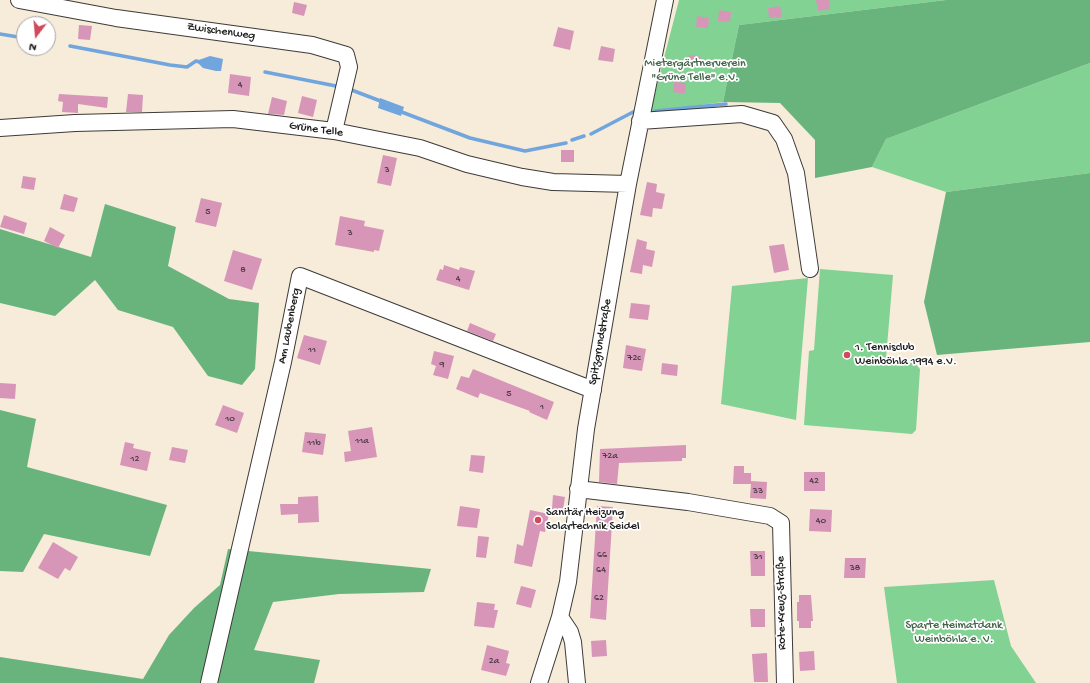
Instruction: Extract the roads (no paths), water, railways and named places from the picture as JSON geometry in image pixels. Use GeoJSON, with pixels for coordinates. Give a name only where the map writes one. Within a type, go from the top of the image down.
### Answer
{"type":"FeatureCollection","features":[{"type":"Feature","properties":{"kind":"street","name":"Zwischenweg"},"geometry":{"type":"LineString","coordinates":[[19,0],[116,18],[312,45],[346,55],[349,67],[334,131]]}},
{"type":"Feature","properties":{"kind":"street","name":"Spitzgrundstraße"},"geometry":{"type":"LineString","coordinates":[[539,683],[560,617],[568,582],[578,489],[593,390],[628,184],[666,0]]}},
{"type":"Feature","properties":{"kind":"street"},"geometry":{"type":"LineString","coordinates":[[640,121],[742,114],[773,123],[784,139],[796,173],[810,269]]}},
{"type":"Feature","properties":{"kind":"street","name":"Grüne Telle"},"geometry":{"type":"LineString","coordinates":[[0,128],[74,123],[233,119],[334,131],[420,148],[467,164],[522,178],[553,182],[628,184]]}},
{"type":"Feature","properties":{"kind":"street","name":"Am Laubenberg"},"geometry":{"type":"LineString","coordinates":[[210,683],[283,362],[300,276],[593,390]]}},
{"type":"Feature","properties":{"kind":"street","name":"Rote-Kreuz-Straße"},"geometry":{"type":"LineString","coordinates":[[578,489],[688,502],[770,516],[781,523],[785,683]]}},
{"type":"Feature","properties":{"kind":"street"},"geometry":{"type":"LineString","coordinates":[[560,617],[570,632],[573,642],[577,683]]}},
{"type":"Feature","properties":{"kind":"water"},"geometry":{"type":"Polygon","coordinates":[[[210,56],[223,59],[221,71],[203,68],[196,61],[210,56]]]}},
{"type":"Feature","properties":{"kind":"water"},"geometry":{"type":"Polygon","coordinates":[[[380,98],[404,107],[401,116],[378,108],[380,98]]]}},
{"type":"Feature","properties":{"kind":"waterway"},"geometry":{"type":"LineString","coordinates":[[0,34],[16,37]]}},
{"type":"Feature","properties":{"kind":"waterway"},"geometry":{"type":"LineString","coordinates":[[70,46],[170,65],[187,67],[196,61],[200,62]]}},
{"type":"Feature","properties":{"kind":"waterway"},"geometry":{"type":"LineString","coordinates":[[265,72],[341,87]]}},
{"type":"Feature","properties":{"kind":"waterway"},"geometry":{"type":"LineString","coordinates":[[349,89],[383,102]]}},
{"type":"Feature","properties":{"kind":"waterway"},"geometry":{"type":"LineString","coordinates":[[655,111],[726,104]]}},
{"type":"Feature","properties":{"kind":"waterway"},"geometry":{"type":"LineString","coordinates":[[399,111],[470,138],[525,151],[566,143]]}},
{"type":"Feature","properties":{"kind":"waterway"},"geometry":{"type":"LineString","coordinates":[[591,134],[635,111]]}},
{"type":"Feature","properties":{"kind":"waterway"},"geometry":{"type":"LineString","coordinates":[[572,140],[584,136]]}},
{"type":"Feature","properties":{"kind":"place","name":"1. Tennisclub Weinböhla 1994 e.V."},"geometry":{"type":"Point","coordinates":[847,355]}},
{"type":"Feature","properties":{"kind":"place","name":"Sanitär Heizung Solartechnik Seidel"},"geometry":{"type":"Point","coordinates":[538,520]}},
{"type":"Feature","properties":{"kind":"park label","name":"Mietergärtnerverein \"Grüne Telle\" e.V."},"geometry":{"type":"Point","coordinates":[695,71]}},
{"type":"Feature","properties":{"kind":"park label","name":"Sparte Heimatdank Weinböhla e. V."},"geometry":{"type":"Point","coordinates":[954,633]}}]}
